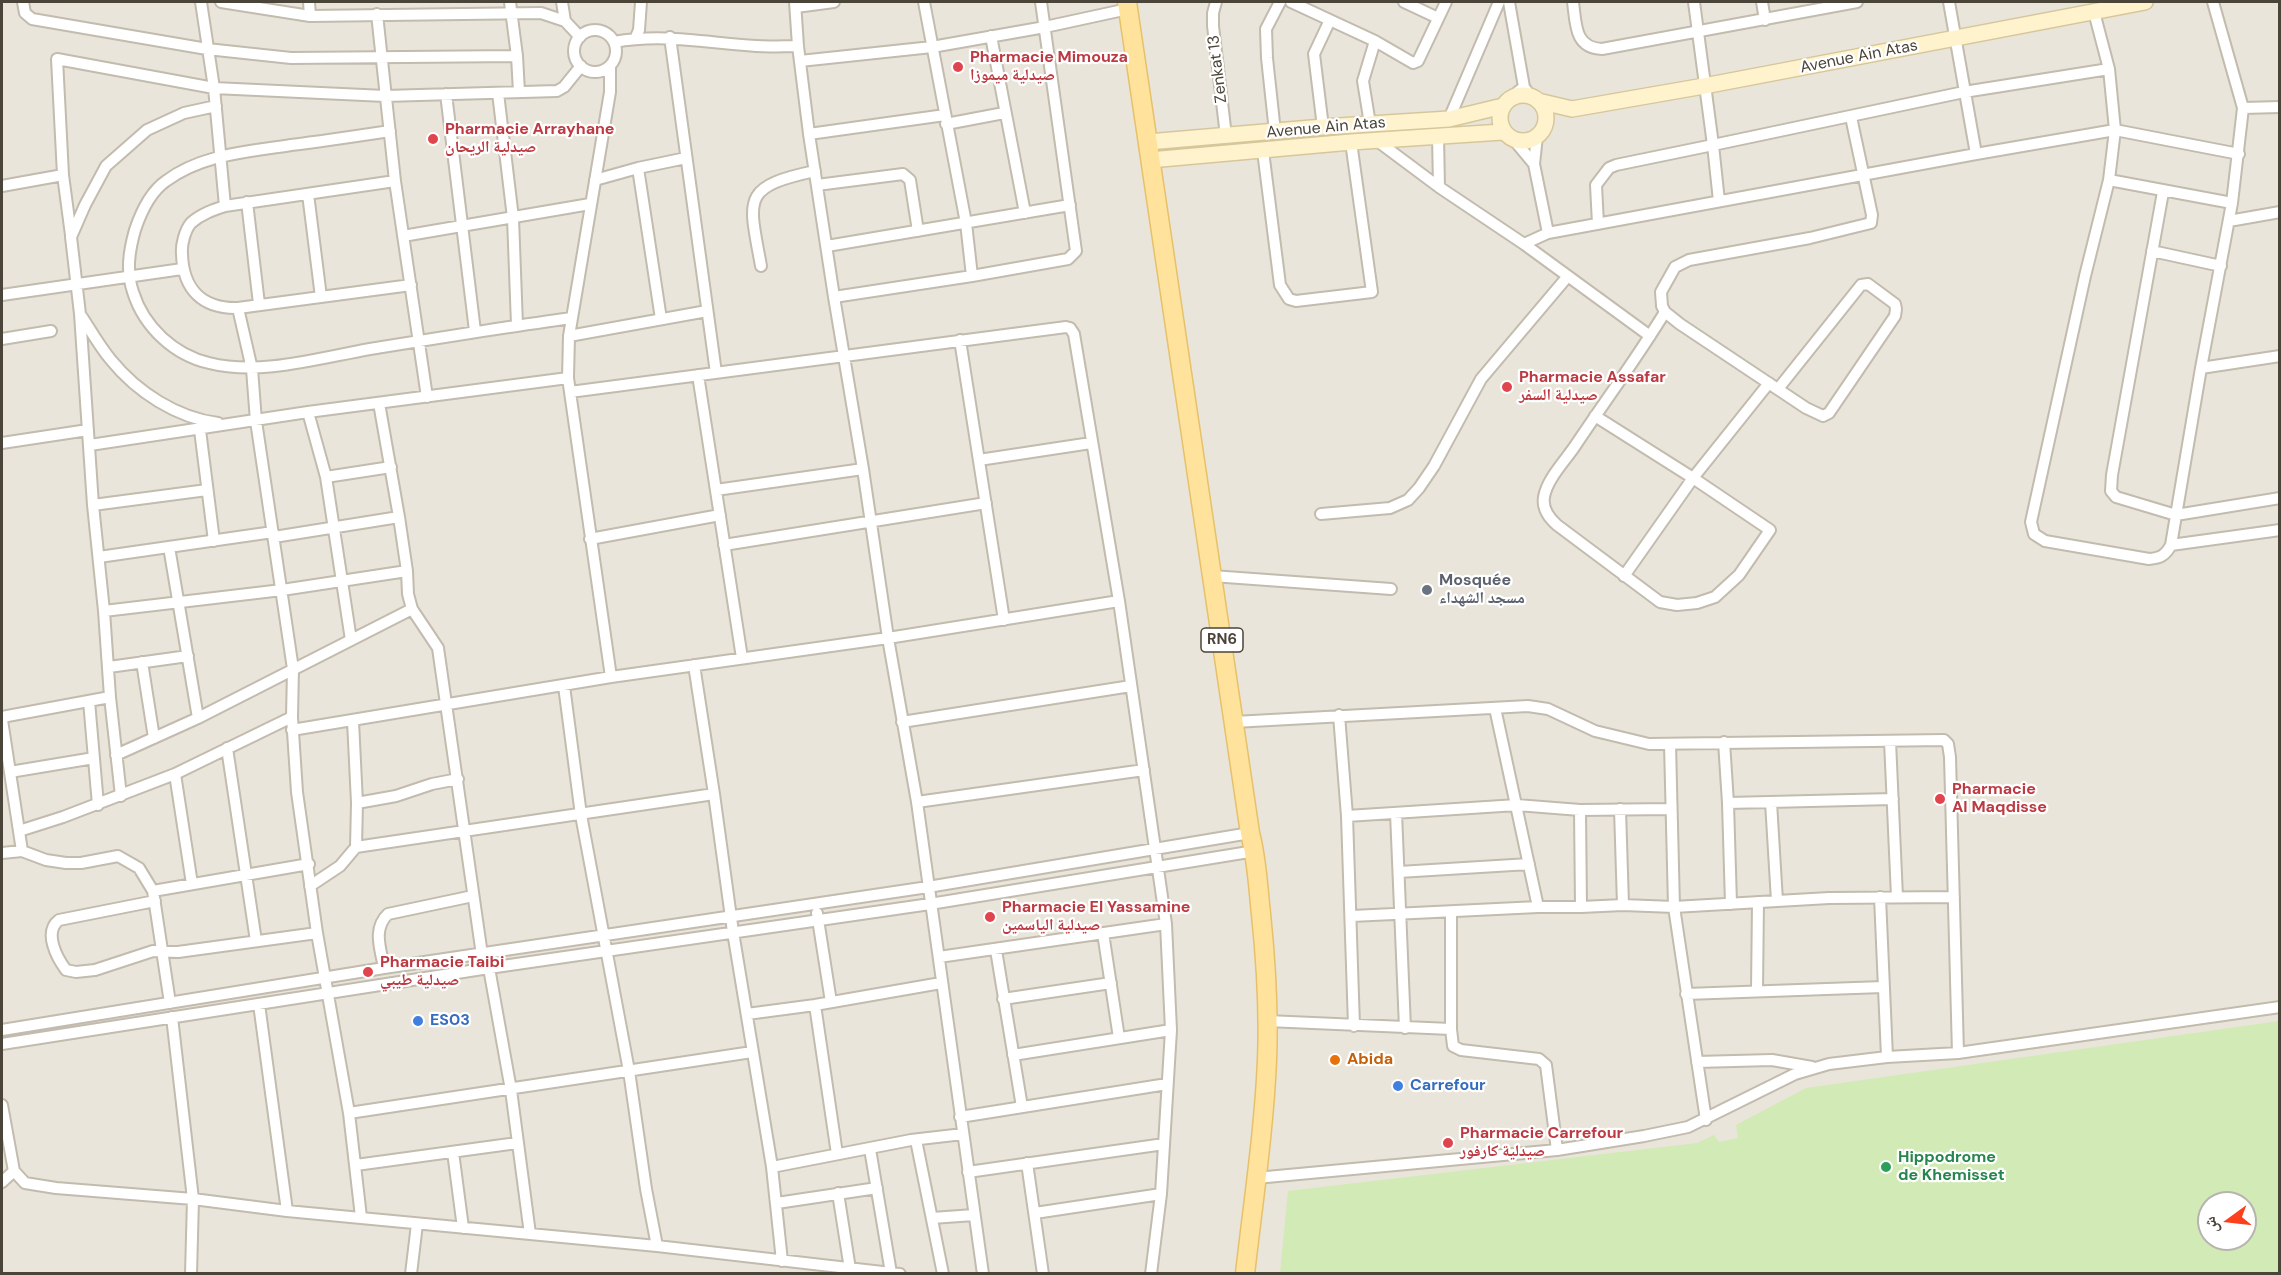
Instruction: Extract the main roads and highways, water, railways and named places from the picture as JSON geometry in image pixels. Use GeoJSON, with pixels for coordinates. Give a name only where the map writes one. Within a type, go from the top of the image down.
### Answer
{"type":"FeatureCollection","features":[{"type":"Feature","properties":{"kind":"main road","name":"RN6"},"geometry":{"type":"LineString","coordinates":[[1128,5],[1250,833],[1255,851],[1263,936],[1268,1021],[1264,1100],[1245,1274]]}},
{"type":"Feature","properties":{"kind":"place","name":"Pharmacie Mimouza صيدلية ميموزا"},"geometry":{"type":"Point","coordinates":[958,67]}},
{"type":"Feature","properties":{"kind":"place","name":"Pharmacie Arrayhane صيدلية الريحان"},"geometry":{"type":"Point","coordinates":[433,139]}},
{"type":"Feature","properties":{"kind":"place","name":"Pharmacie Assafar صيدلية السفر"},"geometry":{"type":"Point","coordinates":[1507,387]}},
{"type":"Feature","properties":{"kind":"place","name":"Mosquée مسجد الشهداء"},"geometry":{"type":"Point","coordinates":[1427,590]}},
{"type":"Feature","properties":{"kind":"place","name":"Pharmacie Al Maqdisse"},"geometry":{"type":"Point","coordinates":[1940,799]}},
{"type":"Feature","properties":{"kind":"place","name":"Pharmacie El Yassamine صيدلية الياسمين"},"geometry":{"type":"Point","coordinates":[990,917]}},
{"type":"Feature","properties":{"kind":"place","name":"Pharmacie Taibi صيدلية طيبي"},"geometry":{"type":"Point","coordinates":[368,972]}},
{"type":"Feature","properties":{"kind":"place","name":"ES03"},"geometry":{"type":"Point","coordinates":[418,1021]}},
{"type":"Feature","properties":{"kind":"place","name":"Abida"},"geometry":{"type":"Point","coordinates":[1335,1060]}},
{"type":"Feature","properties":{"kind":"place","name":"Carrefour"},"geometry":{"type":"Point","coordinates":[1398,1086]}},
{"type":"Feature","properties":{"kind":"place","name":"Pharmacie Carrefour صيدلية كارفور"},"geometry":{"type":"Point","coordinates":[1448,1143]}},
{"type":"Feature","properties":{"kind":"place","name":"Hippodrome de Khemisset"},"geometry":{"type":"Point","coordinates":[1886,1167]}}]}
